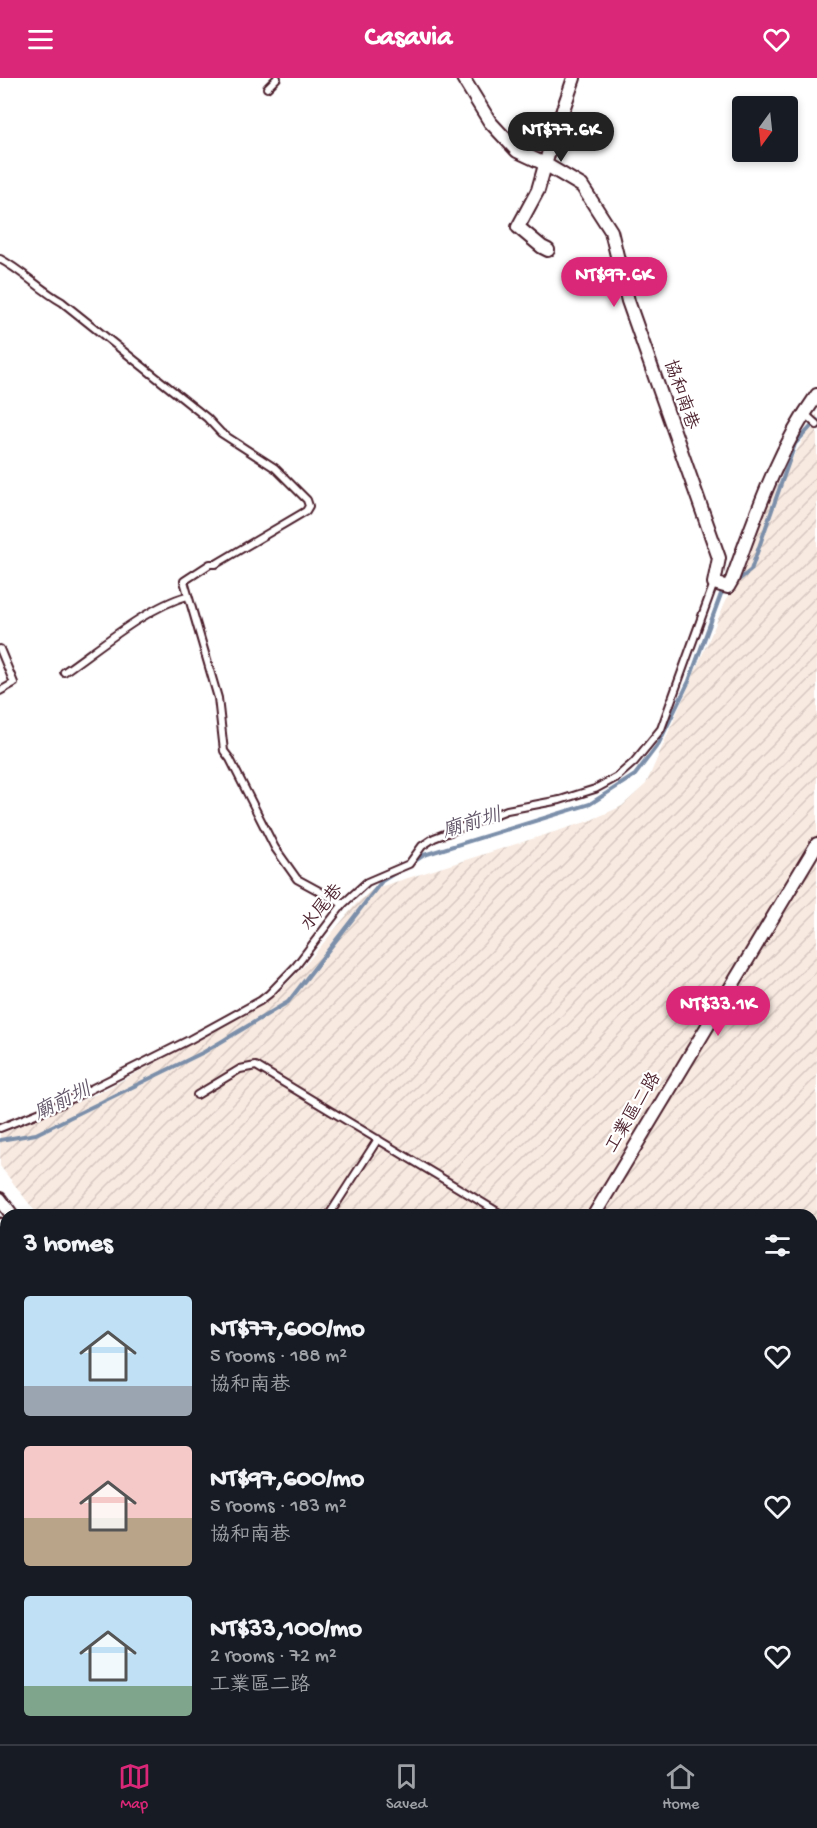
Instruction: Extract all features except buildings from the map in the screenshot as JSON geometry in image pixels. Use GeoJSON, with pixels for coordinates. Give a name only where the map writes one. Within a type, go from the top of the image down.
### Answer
{"type":"FeatureCollection","features":[{"type":"Feature","properties":{"kind":"street","name":"協和南巷"},"geometry":{"type":"LineString","coordinates":[[463,78],[490,122],[517,151],[545,164],[582,186],[610,231],[628,301],[719,558],[714,583]]}},
{"type":"Feature","properties":{"kind":"street"},"geometry":{"type":"LineString","coordinates":[[548,250],[542,248],[519,227],[538,190],[574,78]]}},
{"type":"Feature","properties":{"kind":"street"},"geometry":{"type":"LineString","coordinates":[[714,583],[728,587],[732,580],[766,486],[804,413],[817,395]]}},
{"type":"Feature","properties":{"kind":"street","name":"工業區二路"},"geometry":{"type":"LineString","coordinates":[[598,1209],[817,844]]}},
{"type":"Feature","properties":{"kind":"lane"},"geometry":{"type":"LineString","coordinates":[[267,88],[277,78]]}},
{"type":"Feature","properties":{"kind":"lane"},"geometry":{"type":"LineString","coordinates":[[0,259],[12,265],[36,286],[62,302],[207,418],[221,433],[275,468],[307,500],[309,506],[306,511],[216,564],[210,564],[184,581],[218,698],[224,751],[275,848],[297,879],[343,904]]}},
{"type":"Feature","properties":{"kind":"lane"},"geometry":{"type":"LineString","coordinates":[[804,413],[817,425]]}},
{"type":"Feature","properties":{"kind":"lane","name":"水尾巷"},"geometry":{"type":"LineString","coordinates":[[0,1128],[61,1104],[189,1040],[260,1001],[296,966],[343,904],[367,882],[409,864],[422,846],[434,838],[507,810],[560,800],[595,789],[617,777],[634,762],[661,729],[714,583]]}},
{"type":"Feature","properties":{"kind":"lane"},"geometry":{"type":"LineString","coordinates":[[64,672],[133,625],[178,598],[187,596]]}},
{"type":"Feature","properties":{"kind":"lane"},"geometry":{"type":"LineString","coordinates":[[0,649],[14,683],[0,691]]}},
{"type":"Feature","properties":{"kind":"lane"},"geometry":{"type":"LineString","coordinates":[[197,1095],[240,1069],[256,1066],[493,1209]]}},
{"type":"Feature","properties":{"kind":"lane"},"geometry":{"type":"LineString","coordinates":[[333,1209],[378,1139]]}},
{"type":"Feature","properties":{"kind":"shaded area"},"geometry":{"type":"Polygon","coordinates":[[[817,414],[817,1209],[33,1209],[0,1166],[0,1134],[97,1094],[264,1002],[279,992],[306,964],[356,904],[373,889],[589,821],[622,806],[646,784],[771,497],[817,414]]]}},
{"type":"Feature","properties":{"kind":"waterway","name":"廟前圳"},"geometry":{"type":"LineString","coordinates":[[736,582],[751,570],[795,444],[817,420]]}},
{"type":"Feature","properties":{"kind":"waterway","name":"廟前圳"},"geometry":{"type":"LineString","coordinates":[[412,863],[424,855],[590,804],[635,775],[659,743],[689,681],[721,594],[725,590]]}},
{"type":"Feature","properties":{"kind":"waterway","name":"廟前圳"},"geometry":{"type":"LineString","coordinates":[[0,1140],[36,1134],[204,1052],[288,1002],[382,881],[398,871]]}}]}
